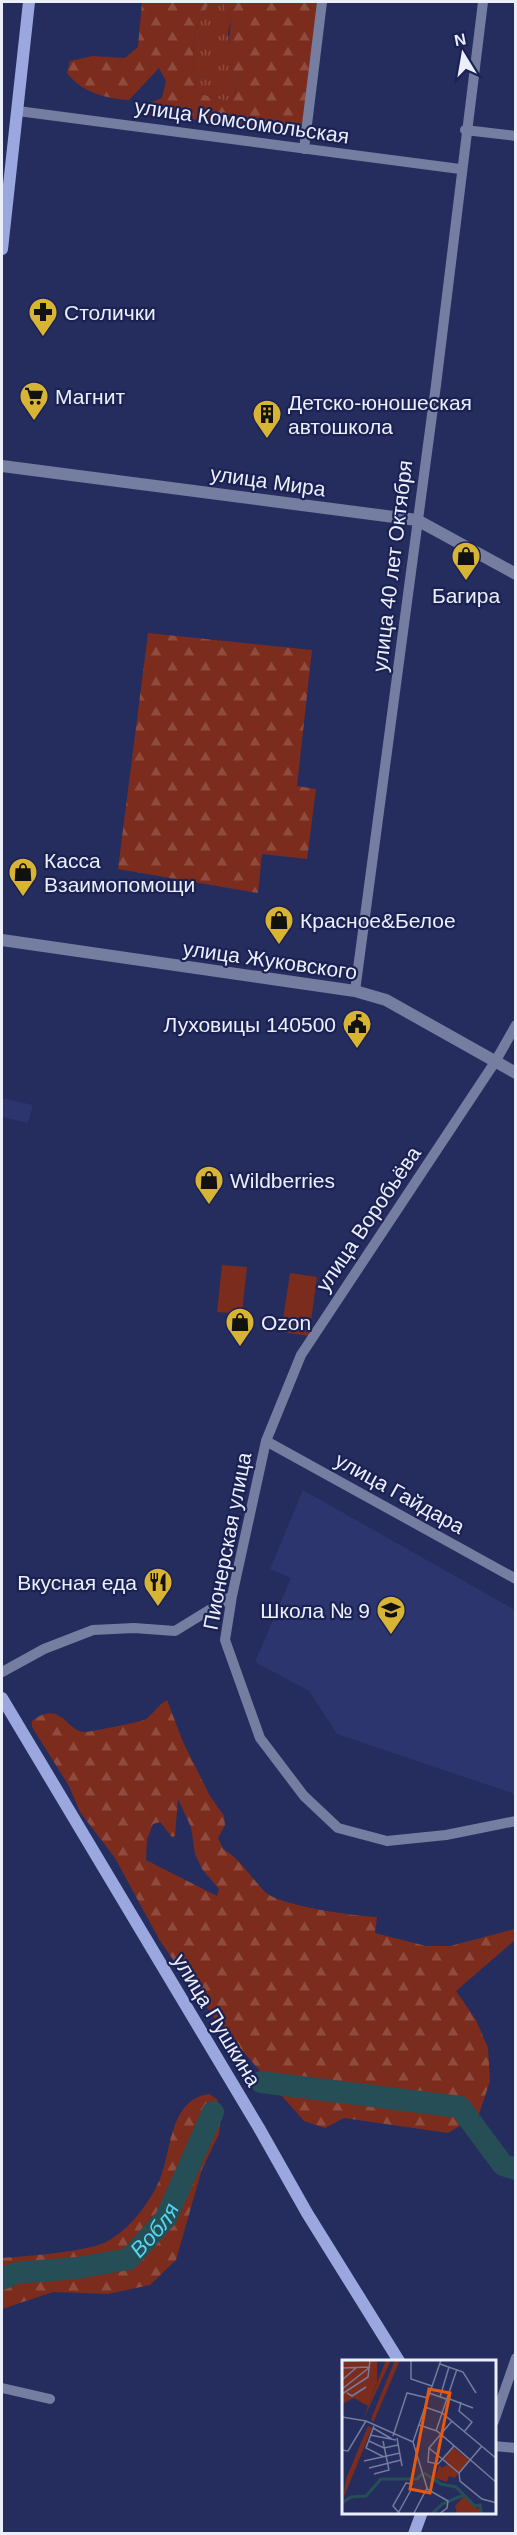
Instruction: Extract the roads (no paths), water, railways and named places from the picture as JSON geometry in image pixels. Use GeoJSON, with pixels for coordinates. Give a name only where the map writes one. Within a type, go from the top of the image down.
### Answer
{"type":"FeatureCollection","features":[{"type":"Feature","properties":{"kind":"main road"},"geometry":{"type":"LineString","coordinates":[[2,249],[29,2]]}},
{"type":"Feature","properties":{"kind":"main road","name":"улица Пушкина"},"geometry":{"type":"LineString","coordinates":[[2,1698],[259,2128],[307,2213],[398,2360]]}},
{"type":"Feature","properties":{"kind":"main road"},"geometry":{"type":"LineString","coordinates":[[414,2534],[421,2514]]}},
{"type":"Feature","properties":{"kind":"street"},"geometry":{"type":"LineString","coordinates":[[304,149],[322,2]]}},
{"type":"Feature","properties":{"kind":"street","name":"улица 40 лет Октября"},"geometry":{"type":"LineString","coordinates":[[355,992],[436,385],[460,170],[483,2]]}},
{"type":"Feature","properties":{"kind":"street","name":"улица Комсомольская"},"geometry":{"type":"LineString","coordinates":[[18,111],[460,170]]}},
{"type":"Feature","properties":{"kind":"street"},"geometry":{"type":"LineString","coordinates":[[465,130],[516,136]]}},
{"type":"Feature","properties":{"kind":"street","name":"улица Мира"},"geometry":{"type":"LineString","coordinates":[[2,466],[417,520],[516,574]]}},
{"type":"Feature","properties":{"kind":"street","name":"улица Жуковского"},"geometry":{"type":"LineString","coordinates":[[2,940],[355,992],[386,1000],[516,1073]]}},
{"type":"Feature","properties":{"kind":"street","name":"улица Воробьёва"},"geometry":{"type":"LineString","coordinates":[[266,1441],[301,1355],[495,1062],[516,1025]]}},
{"type":"Feature","properties":{"kind":"street","name":"улица Гайдара"},"geometry":{"type":"LineString","coordinates":[[266,1441],[516,1579]]}},
{"type":"Feature","properties":{"kind":"street","name":"Пионерская улица"},"geometry":{"type":"LineString","coordinates":[[266,1441],[232,1596],[225,1641],[260,1737],[304,1796],[338,1828],[387,1841],[446,1835],[516,1821]]}},
{"type":"Feature","properties":{"kind":"street"},"geometry":{"type":"LineString","coordinates":[[2,1672],[44,1649],[93,1630],[134,1628],[175,1631],[232,1596]]}},
{"type":"Feature","properties":{"kind":"street"},"geometry":{"type":"LineString","coordinates":[[496,2418],[516,2358]]}},
{"type":"Feature","properties":{"kind":"street"},"geometry":{"type":"LineString","coordinates":[[2,2388],[50,2399]]}},
{"type":"Feature","properties":{"kind":"street"},"geometry":{"type":"LineString","coordinates":[[496,2446],[516,2448]]}},
{"type":"Feature","properties":{"kind":"waterway","name":"Вобля"},"geometry":{"type":"LineString","coordinates":[[261,2082],[460,2107],[503,2165],[516,2169]]}},
{"type":"Feature","properties":{"kind":"waterway","name":"Вобля"},"geometry":{"type":"LineString","coordinates":[[2,2279],[16,2273],[77,2268],[129,2259],[166,2218],[213,2112]]}},
{"type":"Feature","properties":{"kind":"place","name":"Столички"},"geometry":{"type":"Point","coordinates":[43,338]}},
{"type":"Feature","properties":{"kind":"place","name":"Магнит"},"geometry":{"type":"Point","coordinates":[34,422]}},
{"type":"Feature","properties":{"kind":"place","name":"Детско-юношеская автошкола"},"geometry":{"type":"Point","coordinates":[267,440]}},
{"type":"Feature","properties":{"kind":"place","name":"Багира"},"geometry":{"type":"Point","coordinates":[466,582]}},
{"type":"Feature","properties":{"kind":"place","name":"Касса Взаимопомощи"},"geometry":{"type":"Point","coordinates":[23,898]}},
{"type":"Feature","properties":{"kind":"place","name":"Красное&Белое"},"geometry":{"type":"Point","coordinates":[279,946]}},
{"type":"Feature","properties":{"kind":"place","name":"Луховицы 140500"},"geometry":{"type":"Point","coordinates":[357,1050]}},
{"type":"Feature","properties":{"kind":"place","name":"Wildberries"},"geometry":{"type":"Point","coordinates":[209,1206]}},
{"type":"Feature","properties":{"kind":"place","name":"Ozon"},"geometry":{"type":"Point","coordinates":[240,1348]}},
{"type":"Feature","properties":{"kind":"place","name":"Вкусная еда"},"geometry":{"type":"Point","coordinates":[158,1608]}},
{"type":"Feature","properties":{"kind":"place","name":"Школа № 9"},"geometry":{"type":"Point","coordinates":[391,1636]}}]}
